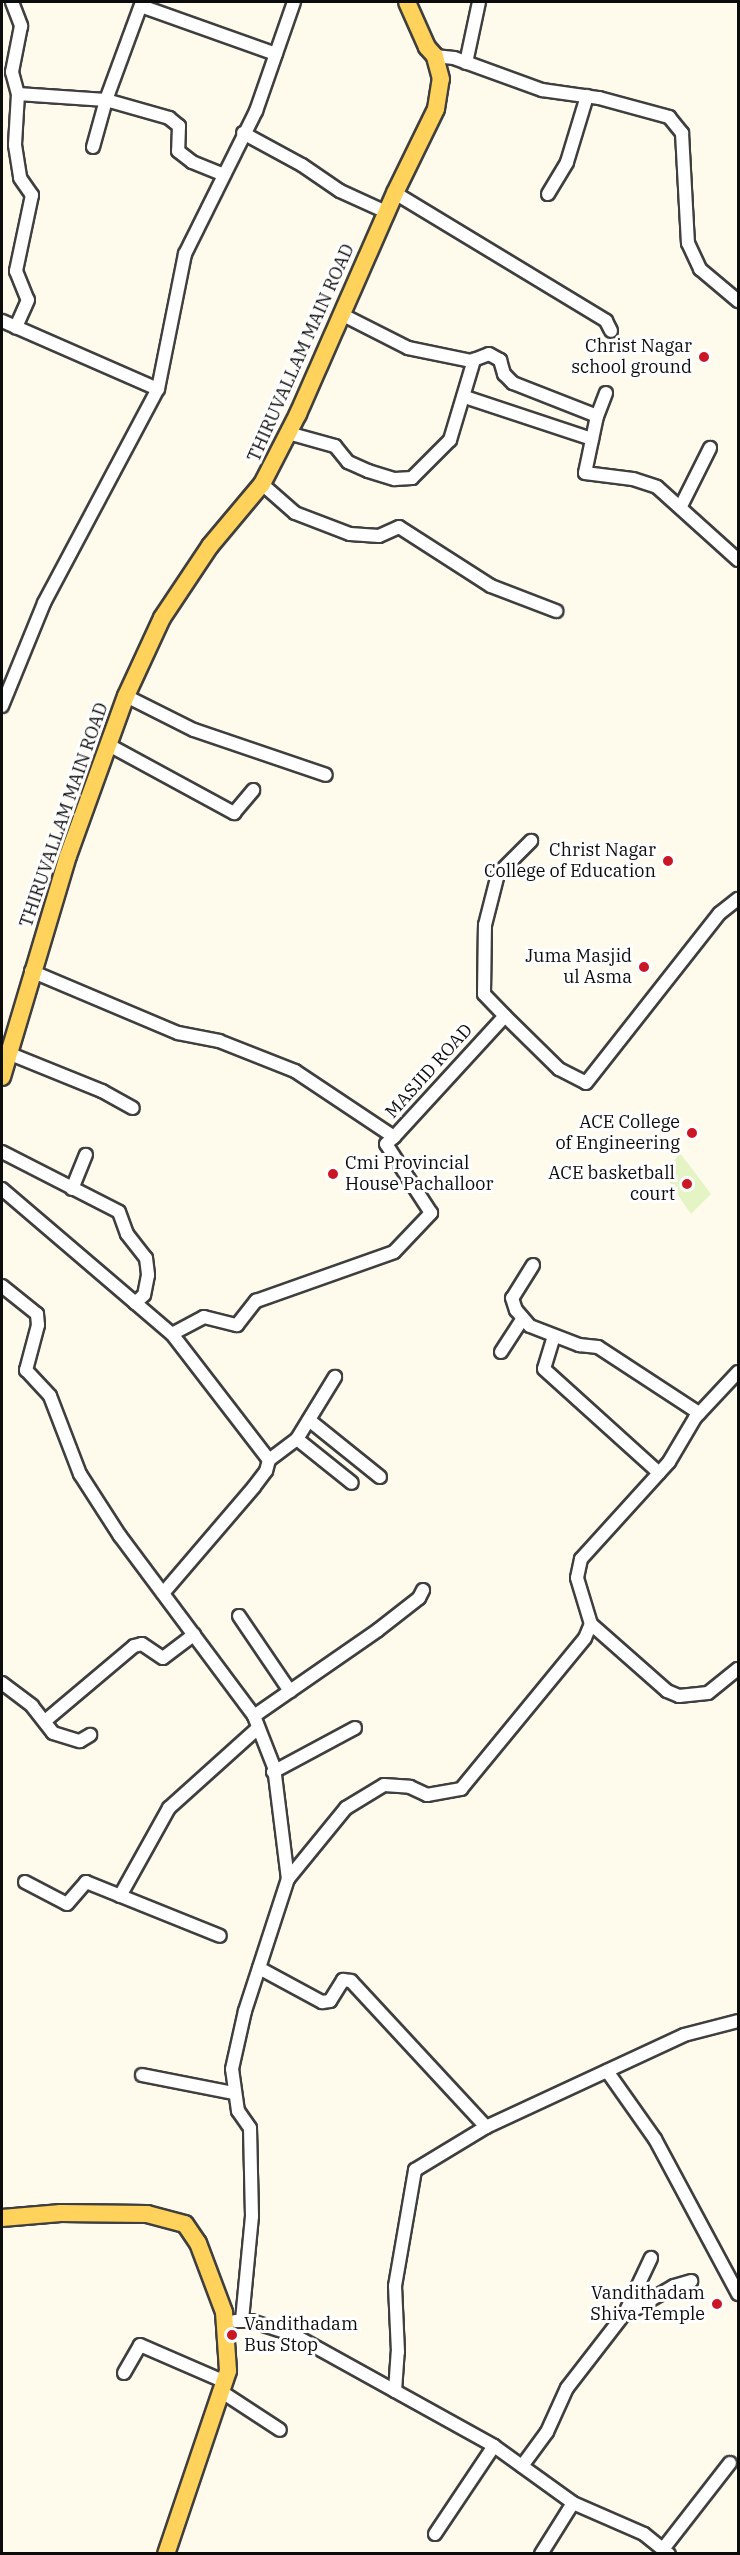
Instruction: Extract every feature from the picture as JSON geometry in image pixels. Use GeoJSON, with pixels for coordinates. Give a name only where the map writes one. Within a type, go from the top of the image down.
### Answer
{"type":"FeatureCollection","features":[{"type":"Feature","properties":{"kind":"main road","name":"THIRUVALLAM MAIN ROAD"},"geometry":{"type":"LineString","coordinates":[[2,1077],[5,1052],[107,744],[126,696],[162,618],[210,546],[262,484],[288,433],[386,212],[436,109],[441,80],[435,56],[427,47],[407,2]]}},
{"type":"Feature","properties":{"kind":"main road"},"geometry":{"type":"LineString","coordinates":[[2,2218],[61,2212],[147,2214],[177,2220],[185,2224],[198,2243],[234,2321],[224,2387],[166,2553]]}},
{"type":"Feature","properties":{"kind":"street"},"geometry":{"type":"LineString","coordinates":[[12,2],[21,26],[12,72],[18,94],[15,145],[20,178],[32,195],[16,271],[28,300],[16,327]]}},
{"type":"Feature","properties":{"kind":"street"},"geometry":{"type":"LineString","coordinates":[[2,700],[44,603],[158,389],[185,254],[222,174],[256,111],[294,2]]}},
{"type":"Feature","properties":{"kind":"street"},"geometry":{"type":"LineString","coordinates":[[466,63],[479,2]]}},
{"type":"Feature","properties":{"kind":"street"},"geometry":{"type":"LineString","coordinates":[[93,147],[106,100],[141,4],[276,54]]}},
{"type":"Feature","properties":{"kind":"street"},"geometry":{"type":"LineString","coordinates":[[435,56],[466,63],[542,90],[587,96],[669,117],[676,123],[683,144],[688,243],[700,269],[738,302]]}},
{"type":"Feature","properties":{"kind":"street"},"geometry":{"type":"LineString","coordinates":[[18,94],[106,100],[176,122],[180,132],[178,151],[192,162],[222,174]]}},
{"type":"Feature","properties":{"kind":"street"},"geometry":{"type":"LineString","coordinates":[[548,194],[567,162],[587,96]]}},
{"type":"Feature","properties":{"kind":"street"},"geometry":{"type":"LineString","coordinates":[[243,134],[302,165],[340,191],[386,212]]}},
{"type":"Feature","properties":{"kind":"street"},"geometry":{"type":"LineString","coordinates":[[395,193],[606,321],[611,331]]}},
{"type":"Feature","properties":{"kind":"street"},"geometry":{"type":"LineString","coordinates":[[341,314],[395,344],[474,360],[489,354],[501,360],[504,374],[513,383],[597,416]]}},
{"type":"Feature","properties":{"kind":"street"},"geometry":{"type":"LineString","coordinates":[[2,321],[158,389]]}},
{"type":"Feature","properties":{"kind":"street"},"geometry":{"type":"LineString","coordinates":[[288,433],[336,446],[348,462],[368,471],[406,480],[446,446],[465,397],[474,360]]}},
{"type":"Feature","properties":{"kind":"street"},"geometry":{"type":"LineString","coordinates":[[606,393],[597,416],[585,473],[657,487],[738,560]]}},
{"type":"Feature","properties":{"kind":"street"},"geometry":{"type":"LineString","coordinates":[[465,397],[592,439]]}},
{"type":"Feature","properties":{"kind":"street"},"geometry":{"type":"LineString","coordinates":[[681,507],[710,448]]}},
{"type":"Feature","properties":{"kind":"street"},"geometry":{"type":"LineString","coordinates":[[262,484],[295,513],[350,534],[380,536],[399,527],[491,586],[556,611]]}},
{"type":"Feature","properties":{"kind":"street"},"geometry":{"type":"LineString","coordinates":[[126,696],[194,730],[326,775]]}},
{"type":"Feature","properties":{"kind":"street"},"geometry":{"type":"LineString","coordinates":[[107,744],[234,813],[253,790]]}},
{"type":"Feature","properties":{"kind":"street"},"geometry":{"type":"LineString","coordinates":[[531,841],[498,874],[484,925],[484,994],[559,1069],[586,1083],[720,913],[738,898]]}},
{"type":"Feature","properties":{"kind":"street","name":"MASJID ROAD"},"geometry":{"type":"LineString","coordinates":[[32,970],[178,1033],[219,1041],[295,1071],[394,1137],[505,1016]]}},
{"type":"Feature","properties":{"kind":"street"},"geometry":{"type":"LineString","coordinates":[[5,1052],[102,1091],[133,1108]]}},
{"type":"Feature","properties":{"kind":"street"},"geometry":{"type":"LineString","coordinates":[[172,1334],[204,1317],[237,1325],[256,1301],[394,1252],[431,1212],[387,1144],[394,1137]]}},
{"type":"Feature","properties":{"kind":"street"},"geometry":{"type":"LineString","coordinates":[[2,1152],[119,1212],[127,1233],[146,1258],[148,1275],[144,1295],[135,1303]]}},
{"type":"Feature","properties":{"kind":"street"},"geometry":{"type":"LineString","coordinates":[[72,1189],[86,1155]]}},
{"type":"Feature","properties":{"kind":"street"},"geometry":{"type":"LineString","coordinates":[[2,1189],[172,1334],[269,1460]]}},
{"type":"Feature","properties":{"kind":"street"},"geometry":{"type":"LineString","coordinates":[[533,1265],[513,1294],[523,1318],[538,1330],[579,1345],[598,1347],[699,1413]]}},
{"type":"Feature","properties":{"kind":"street"},"geometry":{"type":"LineString","coordinates":[[2,1286],[37,1314],[27,1372],[50,1396],[80,1474],[256,1722],[273,1772],[288,1880]]}},
{"type":"Feature","properties":{"kind":"street"},"geometry":{"type":"LineString","coordinates":[[501,1352],[523,1318]]}},
{"type":"Feature","properties":{"kind":"street"},"geometry":{"type":"LineString","coordinates":[[555,1336],[544,1369],[659,1473]]}},
{"type":"Feature","properties":{"kind":"street"},"geometry":{"type":"LineString","coordinates":[[738,1372],[699,1413],[659,1473],[581,1559],[578,1567],[579,1595],[591,1624],[658,1685],[679,1696],[708,1693],[738,1669]]}},
{"type":"Feature","properties":{"kind":"street"},"geometry":{"type":"LineString","coordinates":[[163,1593],[260,1479],[269,1460],[297,1439],[335,1377]]}},
{"type":"Feature","properties":{"kind":"street"},"geometry":{"type":"LineString","coordinates":[[309,1420],[380,1477]]}},
{"type":"Feature","properties":{"kind":"street"},"geometry":{"type":"LineString","coordinates":[[297,1439],[352,1483]]}},
{"type":"Feature","properties":{"kind":"street"},"geometry":{"type":"LineString","coordinates":[[120,1896],[169,1808],[290,1691],[378,1630],[419,1598],[423,1590]]}},
{"type":"Feature","properties":{"kind":"street"},"geometry":{"type":"LineString","coordinates":[[239,1616],[290,1691]]}},
{"type":"Feature","properties":{"kind":"street"},"geometry":{"type":"LineString","coordinates":[[591,1624],[585,1638],[461,1789],[427,1795],[410,1787],[384,1785],[346,1808],[288,1880],[238,2036],[231,2069],[233,2093],[250,2128],[252,2216],[234,2321],[294,2335],[494,2446],[573,2503],[644,2534],[666,2551],[730,2463]]}},
{"type":"Feature","properties":{"kind":"street"},"geometry":{"type":"LineString","coordinates":[[45,1721],[134,1646],[142,1644],[163,1658],[194,1635]]}},
{"type":"Feature","properties":{"kind":"street"},"geometry":{"type":"LineString","coordinates":[[2,1683],[45,1721],[53,1733],[80,1741],[90,1735]]}},
{"type":"Feature","properties":{"kind":"street"},"geometry":{"type":"LineString","coordinates":[[273,1772],[355,1728]]}},
{"type":"Feature","properties":{"kind":"street"},"geometry":{"type":"LineString","coordinates":[[25,1882],[67,1904],[86,1882],[220,1936]]}},
{"type":"Feature","properties":{"kind":"street"},"geometry":{"type":"LineString","coordinates":[[259,1968],[322,2002],[330,2001],[343,1980],[351,1981],[486,2127]]}},
{"type":"Feature","properties":{"kind":"street"},"geometry":{"type":"LineString","coordinates":[[395,2391],[398,2352],[395,2286],[412,2175],[427,2159],[486,2127],[684,2035],[738,2021]]}},
{"type":"Feature","properties":{"kind":"street"},"geometry":{"type":"LineString","coordinates":[[607,2071],[655,2139],[738,2294]]}},
{"type":"Feature","properties":{"kind":"street"},"geometry":{"type":"LineString","coordinates":[[142,2075],[233,2093]]}},
{"type":"Feature","properties":{"kind":"street"},"geometry":{"type":"LineString","coordinates":[[522,2466],[547,2432],[567,2388],[622,2317],[651,2258]]}},
{"type":"Feature","properties":{"kind":"street"},"geometry":{"type":"LineString","coordinates":[[622,2317],[645,2301],[691,2282]]}},
{"type":"Feature","properties":{"kind":"street"},"geometry":{"type":"LineString","coordinates":[[124,2373],[140,2345],[224,2387],[280,2430]]}},
{"type":"Feature","properties":{"kind":"street"},"geometry":{"type":"LineString","coordinates":[[435,2534],[494,2446]]}},
{"type":"Feature","properties":{"kind":"street"},"geometry":{"type":"LineString","coordinates":[[541,2553],[573,2503]]}},
{"type":"Feature","properties":{"kind":"green space","name":"ACE basketball court"},"geometry":{"type":"Polygon","coordinates":[[[680,1153],[711,1194],[691,1214],[664,1175],[680,1153]]]}},
{"type":"Feature","properties":{"kind":"place","name":"Christ Nagar school ground"},"geometry":{"type":"Point","coordinates":[704,357]}},
{"type":"Feature","properties":{"kind":"place","name":"Christ Nagar College of Education"},"geometry":{"type":"Point","coordinates":[668,861]}},
{"type":"Feature","properties":{"kind":"place","name":"Juma Masjid ul Asma"},"geometry":{"type":"Point","coordinates":[644,967]}},
{"type":"Feature","properties":{"kind":"place","name":"ACE College of Engineering"},"geometry":{"type":"Point","coordinates":[692,1133]}},
{"type":"Feature","properties":{"kind":"place","name":"Cmi Provincial House Pachalloor"},"geometry":{"type":"Point","coordinates":[333,1174]}},
{"type":"Feature","properties":{"kind":"place","name":"ACE basketball court"},"geometry":{"type":"Point","coordinates":[687,1184]}},
{"type":"Feature","properties":{"kind":"place","name":"Vandithadam Shiva Temple"},"geometry":{"type":"Point","coordinates":[717,2304]}},
{"type":"Feature","properties":{"kind":"place","name":"Vandithadam Bus Stop"},"geometry":{"type":"Point","coordinates":[232,2335]}}]}
